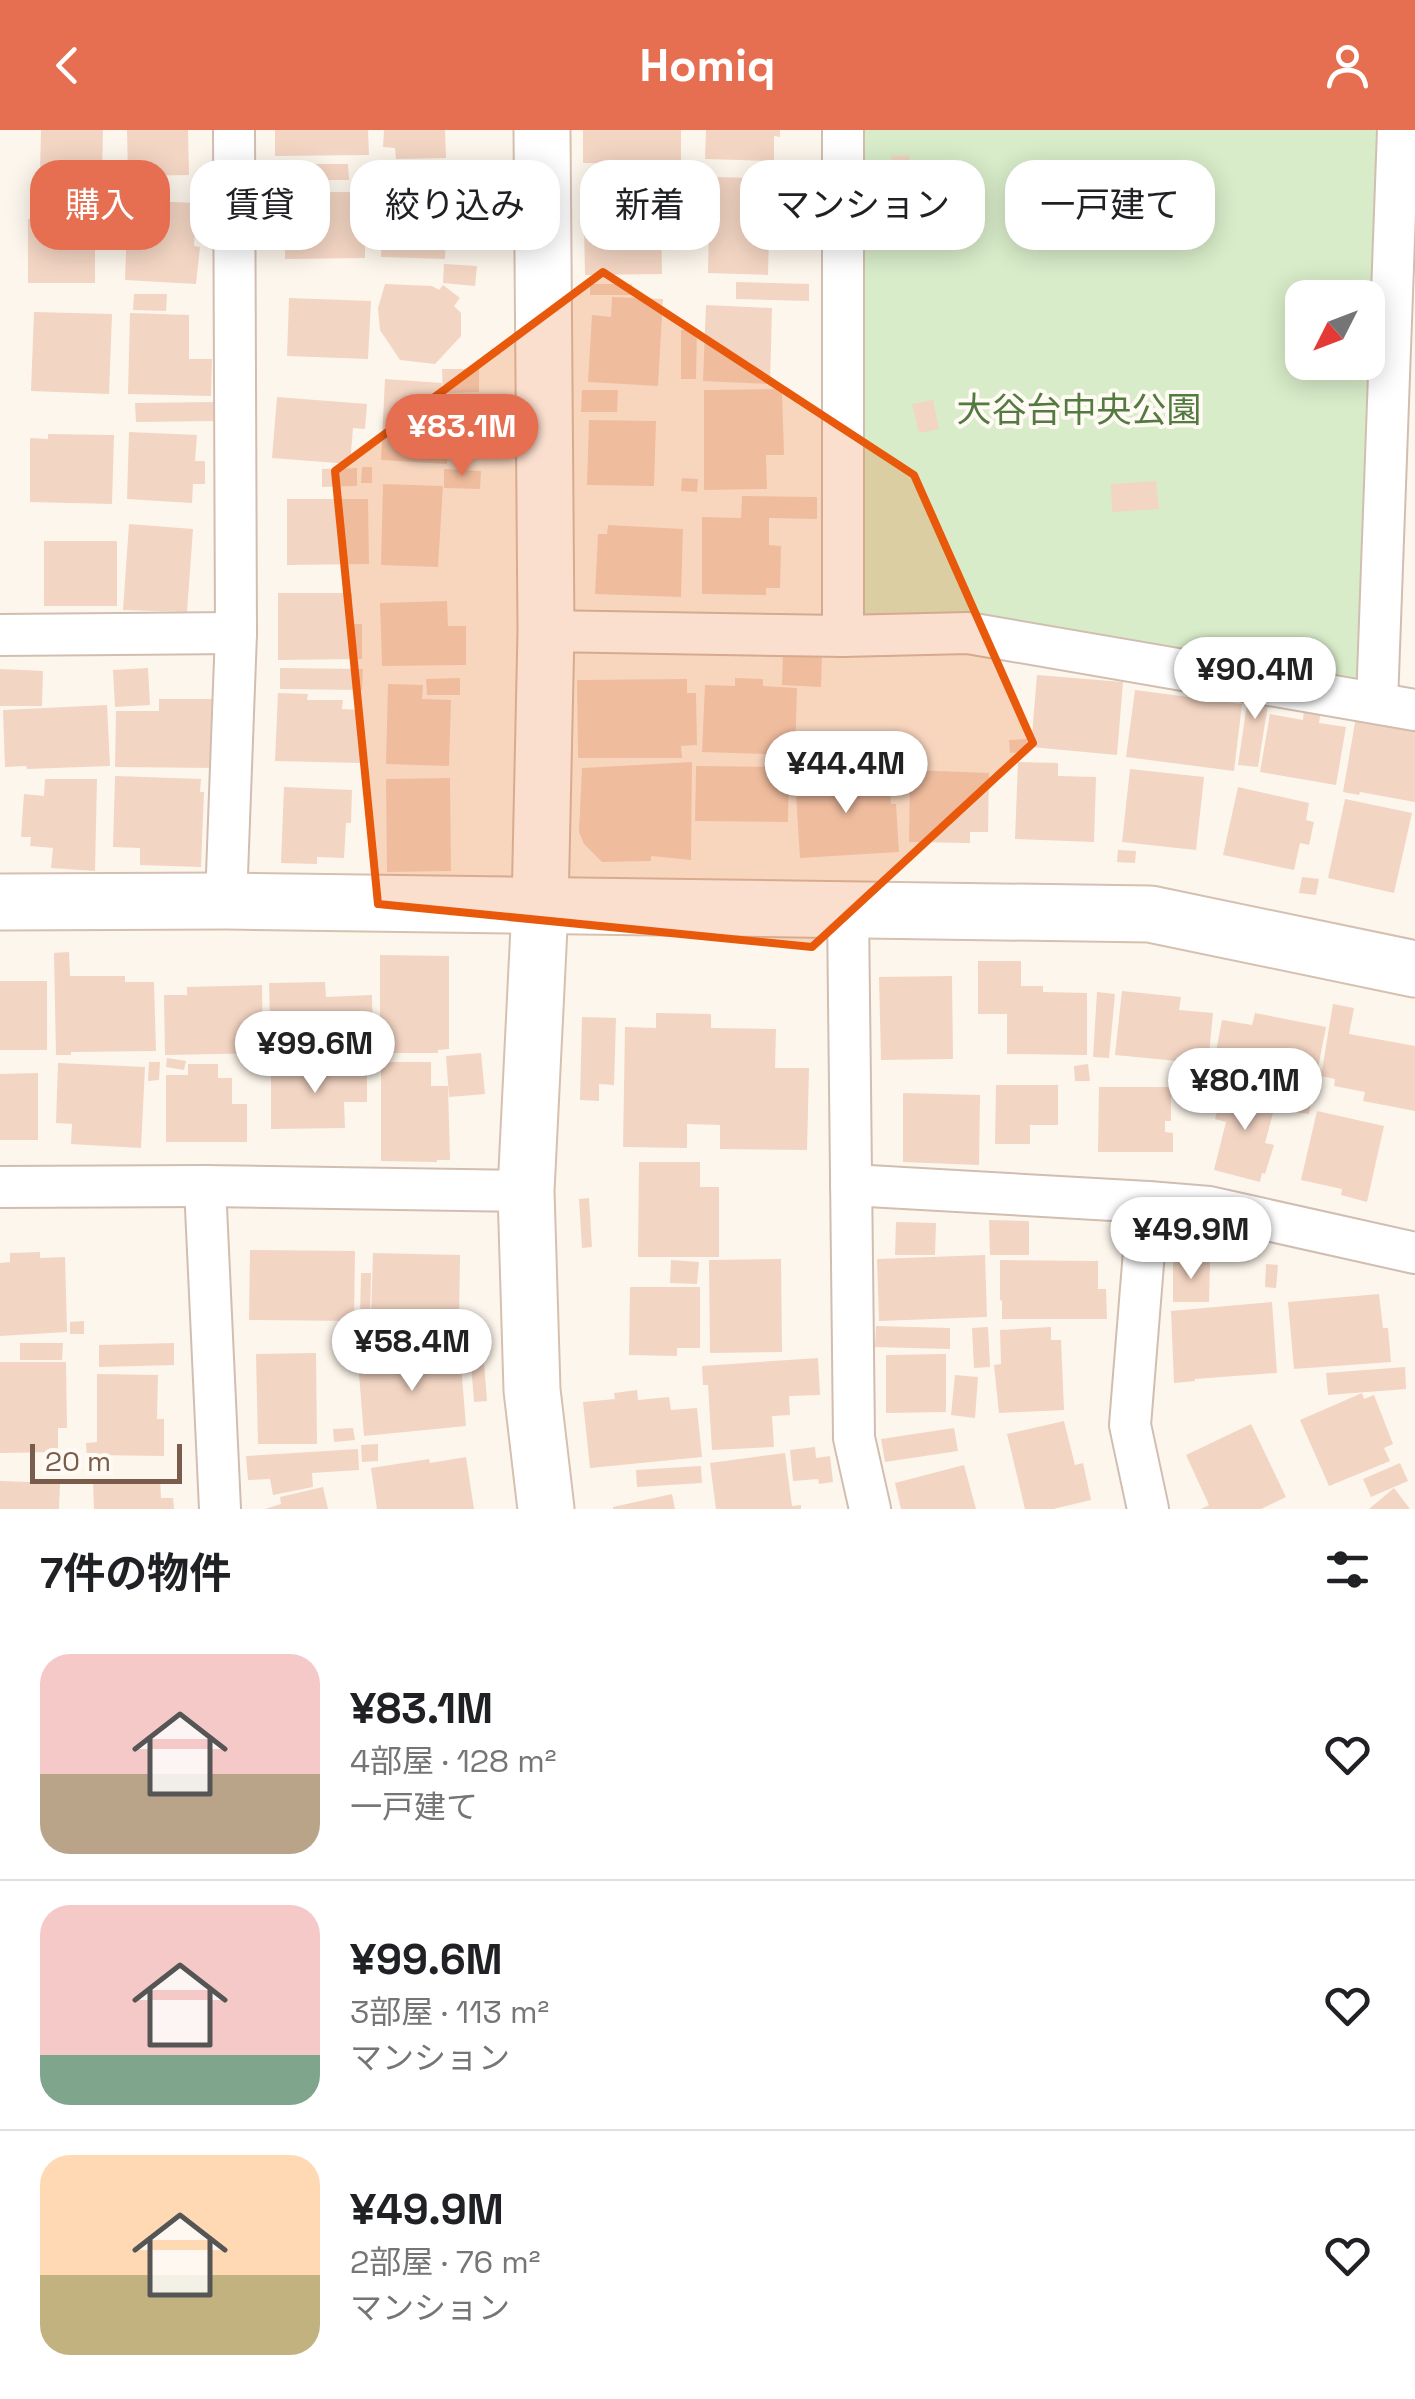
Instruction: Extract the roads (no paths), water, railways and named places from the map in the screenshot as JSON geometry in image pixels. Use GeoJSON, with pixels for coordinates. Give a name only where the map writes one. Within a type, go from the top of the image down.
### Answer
{"type":"FeatureCollection","features":[{"type":"Feature","properties":{"kind":"street"},"geometry":{"type":"LineString","coordinates":[[226,901],[236,632],[234,130]]}},
{"type":"Feature","properties":{"kind":"street"},"geometry":{"type":"LineString","coordinates":[[542,130],[546,631],[540,906],[526,1190],[532,1390],[546,1509]]}},
{"type":"Feature","properties":{"kind":"street"},"geometry":{"type":"LineString","coordinates":[[843,130],[843,636]]}},
{"type":"Feature","properties":{"kind":"street"},"geometry":{"type":"LineString","coordinates":[[546,631],[843,636],[968,632],[1396,706],[1398,130]]}},
{"type":"Feature","properties":{"kind":"street"},"geometry":{"type":"LineString","coordinates":[[0,635],[236,632]]}},
{"type":"Feature","properties":{"kind":"street"},"geometry":{"type":"LineString","coordinates":[[0,902],[226,901],[1150,914],[1415,969]]}},
{"type":"Feature","properties":{"kind":"street"},"geometry":{"type":"LineString","coordinates":[[848,911],[854,1438],[870,1509]]}},
{"type":"Feature","properties":{"kind":"street"},"geometry":{"type":"LineString","coordinates":[[851,1185],[1210,1207],[1415,1253]]}},
{"type":"Feature","properties":{"kind":"street"},"geometry":{"type":"LineString","coordinates":[[205,1186],[220,1509]]}},
{"type":"Feature","properties":{"kind":"street"},"geometry":{"type":"LineString","coordinates":[[0,1187],[526,1190]]}},
{"type":"Feature","properties":{"kind":"street"},"geometry":{"type":"LineString","coordinates":[[1148,1202],[1130,1425],[1148,1509]]}},
{"type":"Feature","properties":{"kind":"park label","name":"大谷台中央公園"},"geometry":{"type":"Point","coordinates":[1079,410]}}]}
